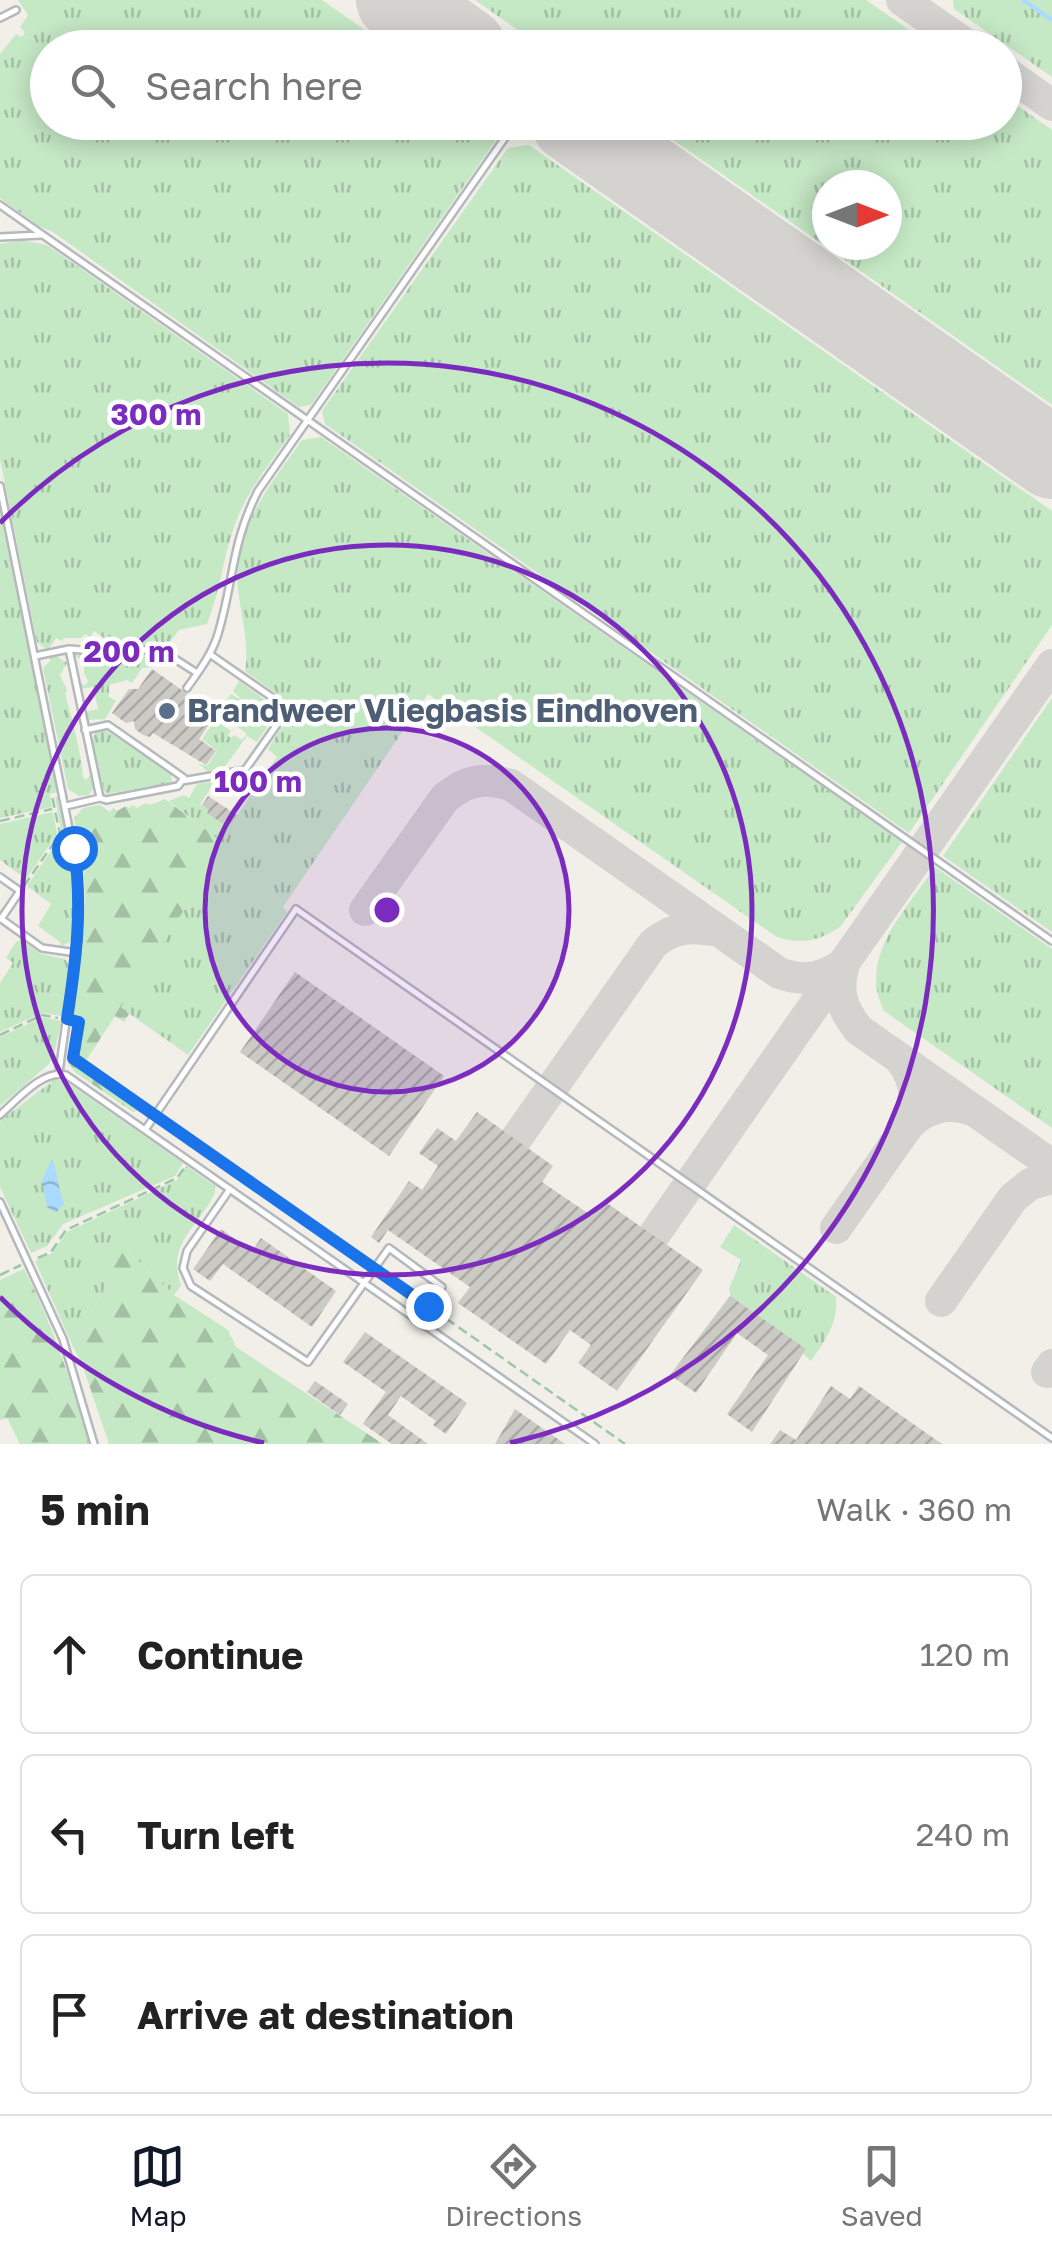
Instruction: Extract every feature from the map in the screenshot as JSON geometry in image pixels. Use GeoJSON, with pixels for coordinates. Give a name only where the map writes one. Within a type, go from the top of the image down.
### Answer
{"type":"FeatureCollection","features":[{"type":"Feature","properties":{"kind":"lane"},"geometry":{"type":"LineString","coordinates":[[0,18],[16,10]]}},
{"type":"Feature","properties":{"kind":"lane"},"geometry":{"type":"LineString","coordinates":[[187,688],[210,654],[218,634],[243,521],[258,492],[503,140]]}},
{"type":"Feature","properties":{"kind":"lane"},"geometry":{"type":"LineString","coordinates":[[0,204],[1052,941]]}},
{"type":"Feature","properties":{"kind":"lane"},"geometry":{"type":"LineString","coordinates":[[0,236],[44,235]]}},
{"type":"Feature","properties":{"kind":"lane"},"geometry":{"type":"LineString","coordinates":[[0,486],[78,873],[77,953],[59,1072]]}},
{"type":"Feature","properties":{"kind":"lane"},"geometry":{"type":"LineString","coordinates":[[35,656],[68,649],[94,656],[158,648],[197,673]]}},
{"type":"Feature","properties":{"kind":"lane"},"geometry":{"type":"LineString","coordinates":[[68,649],[100,798]]}},
{"type":"Feature","properties":{"kind":"lane"},"geometry":{"type":"LineString","coordinates":[[182,781],[246,770],[276,726],[273,698],[210,654]]}},
{"type":"Feature","properties":{"kind":"lane"},"geometry":{"type":"LineString","coordinates":[[66,806],[178,786],[184,778],[108,725],[85,730]]}},
{"type":"Feature","properties":{"kind":"lane"},"geometry":{"type":"LineString","coordinates":[[0,877],[20,891],[0,919],[42,948],[77,953]]}},
{"type":"Feature","properties":{"kind":"lane"},"geometry":{"type":"LineString","coordinates":[[145,1130],[296,909],[1052,1438]]}},
{"type":"Feature","properties":{"kind":"lane"},"geometry":{"type":"LineString","coordinates":[[0,1115],[47,1076],[59,1072]]}},
{"type":"Feature","properties":{"kind":"lane"},"geometry":{"type":"LineString","coordinates":[[59,1072],[595,1444]]}},
{"type":"Feature","properties":{"kind":"lane"},"geometry":{"type":"LineString","coordinates":[[230,1189],[187,1251],[183,1268],[191,1286],[308,1362],[390,1248],[442,1286],[417,1320]]}},
{"type":"Feature","properties":{"kind":"lane"},"geometry":{"type":"LineString","coordinates":[[0,1202],[64,1339],[94,1444]]}},
{"type":"Feature","properties":{"kind":"path"},"geometry":{"type":"LineString","coordinates":[[20,891],[60,834],[52,796],[64,794]]}},
{"type":"Feature","properties":{"kind":"path"},"geometry":{"type":"LineString","coordinates":[[0,821],[54,809]]}},
{"type":"Feature","properties":{"kind":"path"},"geometry":{"type":"LineString","coordinates":[[0,1035],[42,1015],[79,1022],[73,1058],[626,1444]]}},
{"type":"Feature","properties":{"kind":"path"},"geometry":{"type":"LineString","coordinates":[[0,1275],[51,1252],[66,1230],[177,1178],[189,1160]]}},
{"type":"Feature","properties":{"kind":"green space"},"geometry":{"type":"Polygon","coordinates":[[[18,0],[322,0],[365,30],[30,30],[30,140],[496,140],[311,405],[299,407],[0,198],[0,54],[16,34],[22,37],[25,32],[20,27],[28,15],[18,0]]]}},
{"type":"Feature","properties":{"kind":"green space"},"geometry":{"type":"Polygon","coordinates":[[[475,0],[866,0],[909,30],[518,30],[475,0]]]}},
{"type":"Feature","properties":{"kind":"green space"},"geometry":{"type":"Polygon","coordinates":[[[953,0],[1052,0],[1052,77],[1022,56],[1022,30],[984,30],[954,9],[953,0]]]}},
{"type":"Feature","properties":{"kind":"green space"},"geometry":{"type":"Polygon","coordinates":[[[1022,109],[1052,130],[1052,405],[845,260],[902,260],[902,170],[812,170],[812,237],[673,140],[1022,140],[1022,109]]]}},
{"type":"Feature","properties":{"kind":"green space"},"geometry":{"type":"Polygon","coordinates":[[[529,145],[1052,511],[1052,625],[909,833],[325,424],[322,411],[508,148],[529,145]]]}},
{"type":"Feature","properties":{"kind":"green space"},"geometry":{"type":"Polygon","coordinates":[[[20,240],[47,245],[288,414],[290,435],[252,489],[235,524],[207,624],[179,630],[168,645],[124,648],[128,640],[111,643],[94,631],[90,637],[85,634],[62,641],[56,638],[48,650],[37,642],[0,459],[0,244],[20,240]]]}},
{"type":"Feature","properties":{"kind":"green space"},"geometry":{"type":"Polygon","coordinates":[[[321,437],[902,842],[840,927],[810,940],[777,937],[428,694],[283,907],[287,912],[188,1055],[120,1007],[225,845],[169,801],[184,795],[189,798],[197,784],[215,782],[200,804],[231,824],[277,757],[268,749],[285,722],[282,698],[245,671],[238,559],[249,522],[269,488],[302,440],[321,437]]]}},
{"type":"Feature","properties":{"kind":"green space"},"geometry":{"type":"Polygon","coordinates":[[[0,512],[58,792],[50,794],[52,807],[0,818],[0,512]]]}},
{"type":"Feature","properties":{"kind":"green space"},"geometry":{"type":"Polygon","coordinates":[[[149,651],[161,655],[153,667],[142,668],[132,683],[127,680],[109,685],[109,697],[116,701],[105,719],[87,720],[85,712],[98,709],[93,687],[80,689],[79,682],[85,686],[88,681],[84,663],[74,655],[82,654],[92,662],[149,651]]]}},
{"type":"Feature","properties":{"kind":"green space"},"geometry":{"type":"Polygon","coordinates":[[[56,656],[67,663],[60,675],[67,690],[83,777],[86,780],[91,774],[93,789],[89,795],[79,796],[68,789],[43,668],[49,657],[56,656]]]}},
{"type":"Feature","properties":{"kind":"green space"},"geometry":{"type":"Polygon","coordinates":[[[239,681],[265,700],[269,724],[257,742],[247,736],[224,768],[207,771],[199,764],[207,766],[217,751],[202,739],[215,720],[231,731],[231,738],[234,735],[242,740],[247,734],[234,724],[244,715],[225,702],[231,694],[243,701],[233,691],[239,681]]]}},
{"type":"Feature","properties":{"kind":"green space"},"geometry":{"type":"Polygon","coordinates":[[[1052,698],[1052,932],[943,856],[1052,698]]]}},
{"type":"Feature","properties":{"kind":"green space"},"geometry":{"type":"Polygon","coordinates":[[[96,731],[107,731],[171,774],[172,783],[105,794],[92,741],[96,731]]]}},
{"type":"Feature","properties":{"kind":"green space"},"geometry":{"type":"Polygon","coordinates":[[[55,797],[59,797],[74,884],[74,939],[61,947],[60,942],[38,926],[51,904],[27,886],[62,835],[55,797]]]}},
{"type":"Feature","properties":{"kind":"green space"},"geometry":{"type":"Polygon","coordinates":[[[165,799],[226,845],[121,1007],[129,1014],[124,1022],[115,1016],[85,1062],[149,1108],[133,1112],[76,1073],[68,1062],[85,903],[74,818],[83,808],[100,805],[110,812],[113,808],[137,808],[165,799]]]}},
{"type":"Feature","properties":{"kind":"green space"},"geometry":{"type":"Polygon","coordinates":[[[53,812],[57,834],[26,879],[0,860],[0,824],[53,812]]]}},
{"type":"Feature","properties":{"kind":"green space"},"geometry":{"type":"Polygon","coordinates":[[[935,867],[1052,949],[1052,1128],[884,1011],[876,972],[881,953],[899,917],[935,867]]]}},
{"type":"Feature","properties":{"kind":"green space"},"geometry":{"type":"Polygon","coordinates":[[[22,940],[41,954],[65,959],[70,966],[62,1016],[42,1013],[0,1032],[0,983],[13,963],[6,958],[16,942],[22,940]]]}},
{"type":"Feature","properties":{"kind":"green space"},"geometry":{"type":"Polygon","coordinates":[[[43,1017],[61,1021],[54,1055],[49,1064],[0,1106],[0,1037],[43,1017]]]}},
{"type":"Feature","properties":{"kind":"green space"},"geometry":{"type":"Polygon","coordinates":[[[55,1079],[65,1081],[183,1163],[175,1176],[63,1224],[47,1246],[31,1253],[0,1187],[0,1121],[55,1079]]]}},
{"type":"Feature","properties":{"kind":"green space"},"geometry":{"type":"Polygon","coordinates":[[[186,1166],[215,1186],[215,1193],[181,1247],[177,1270],[181,1285],[174,1295],[127,1250],[110,1271],[102,1296],[70,1340],[35,1261],[52,1253],[67,1232],[177,1180],[186,1166]]]}},
{"type":"Feature","properties":{"kind":"green space"},"geometry":{"type":"Polygon","coordinates":[[[734,1225],[836,1297],[833,1323],[811,1361],[731,1299],[729,1289],[741,1260],[720,1247],[734,1225]]]}},
{"type":"Feature","properties":{"kind":"green space"},"geometry":{"type":"Polygon","coordinates":[[[127,1250],[174,1295],[228,1330],[236,1347],[383,1444],[109,1444],[70,1340],[102,1296],[113,1255],[127,1250]]]}},
{"type":"Feature","properties":{"kind":"green space"},"geometry":{"type":"Polygon","coordinates":[[[24,1269],[61,1355],[89,1444],[20,1444],[7,1418],[0,1420],[0,1280],[24,1269]]]}},
{"type":"Feature","properties":{"kind":"water"},"geometry":{"type":"Polygon","coordinates":[[[52,1159],[64,1203],[56,1213],[47,1207],[42,1180],[52,1159]]]}},
{"type":"Feature","properties":{"kind":"building"},"geometry":{"type":"Polygon","coordinates":[[[152,669],[216,714],[199,739],[216,751],[206,765],[153,733],[150,737],[143,735],[135,729],[134,721],[126,723],[112,713],[129,689],[138,689],[152,669]]]}},
{"type":"Feature","properties":{"kind":"building"},"geometry":{"type":"Polygon","coordinates":[[[208,796],[237,815],[231,824],[225,825],[207,813],[209,810],[202,805],[208,796]]]}},
{"type":"Feature","properties":{"kind":"building"},"geometry":{"type":"Polygon","coordinates":[[[295,972],[444,1076],[389,1156],[240,1052],[295,972]]]}},
{"type":"Feature","properties":{"kind":"building"},"geometry":{"type":"Polygon","coordinates":[[[477,1112],[553,1166],[542,1182],[592,1216],[604,1201],[703,1270],[617,1391],[578,1363],[591,1345],[570,1330],[546,1364],[458,1303],[470,1287],[388,1230],[379,1243],[371,1237],[409,1181],[422,1190],[438,1166],[419,1153],[437,1128],[456,1141],[477,1112]]]}},
{"type":"Feature","properties":{"kind":"building"},"geometry":{"type":"Polygon","coordinates":[[[221,1229],[252,1251],[261,1238],[336,1291],[312,1327],[223,1264],[210,1281],[193,1269],[221,1229]]]}},
{"type":"Feature","properties":{"kind":"building"},"geometry":{"type":"Polygon","coordinates":[[[730,1296],[806,1349],[752,1432],[727,1414],[768,1355],[737,1333],[696,1393],[670,1375],[730,1296]]]}},
{"type":"Feature","properties":{"kind":"building"},"geometry":{"type":"Polygon","coordinates":[[[365,1332],[467,1403],[446,1434],[433,1425],[436,1421],[401,1396],[388,1415],[428,1444],[392,1444],[363,1424],[386,1392],[343,1362],[365,1332]]]}},
{"type":"Feature","properties":{"kind":"building"},"geometry":{"type":"Polygon","coordinates":[[[315,1381],[348,1404],[340,1415],[307,1392],[315,1381]]]}},
{"type":"Feature","properties":{"kind":"building"},"geometry":{"type":"Polygon","coordinates":[[[831,1386],[850,1399],[859,1386],[942,1444],[770,1444],[780,1430],[796,1440],[831,1386]]]}},
{"type":"Feature","properties":{"kind":"building"},"geometry":{"type":"Polygon","coordinates":[[[515,1409],[565,1444],[495,1444],[515,1409]]]}},
{"type":"Feature","properties":{"kind":"waterway"},"geometry":{"type":"LineString","coordinates":[[1023,0],[1052,20]]}},
{"type":"Feature","properties":{"kind":"taxiway"},"geometry":{"type":"LineString","coordinates":[[902,0],[945,30]]}},
{"type":"Feature","properties":{"kind":"taxiway"},"geometry":{"type":"LineString","coordinates":[[1022,84],[1052,105]]}},
{"type":"Feature","properties":{"kind":"taxiway"},"geometry":{"type":"LineString","coordinates":[[654,1235],[1052,665]]}},
{"type":"Feature","properties":{"kind":"taxiway"},"geometry":{"type":"LineString","coordinates":[[365,910],[445,798],[468,784],[492,781],[511,785],[779,973],[813,978],[844,964]]}},
{"type":"Feature","properties":{"kind":"taxiway"},"geometry":{"type":"LineString","coordinates":[[516,1139],[653,944],[684,929],[719,931]]}},
{"type":"Feature","properties":{"kind":"taxiway"},"geometry":{"type":"LineString","coordinates":[[844,964],[842,999],[859,1030],[1052,1165]]}},
{"type":"Feature","properties":{"kind":"taxiway"},"geometry":{"type":"LineString","coordinates":[[900,1059],[914,1092],[907,1127],[937,1108],[972,1110]]}},
{"type":"Feature","properties":{"kind":"taxiway"},"geometry":{"type":"LineString","coordinates":[[836,1228],[907,1127]]}},
{"type":"Feature","properties":{"kind":"taxiway"},"geometry":{"type":"LineString","coordinates":[[941,1301],[1013,1198],[1030,1184],[1052,1178]]}},
{"type":"Feature","properties":{"kind":"taxiway"},"geometry":{"type":"LineString","coordinates":[[1047,1372],[1052,1365]]}},
{"type":"Feature","properties":{"kind":"runway"},"geometry":{"type":"LineString","coordinates":[[397,0],[440,30]]}},
{"type":"Feature","properties":{"kind":"runway"},"geometry":{"type":"LineString","coordinates":[[598,140],[1052,458]]}},
{"type":"Feature","properties":{"kind":"place","name":"Brandweer Vliegbasis Eindhoven"},"geometry":{"type":"Point","coordinates":[167,711]}},
{"type":"Feature","properties":{"kind":"route"},"geometry":{"type":"LineString","coordinates":[[74,848],[80,901],[67,1019],[79,1022],[73,1058],[428,1306]]}}]}
